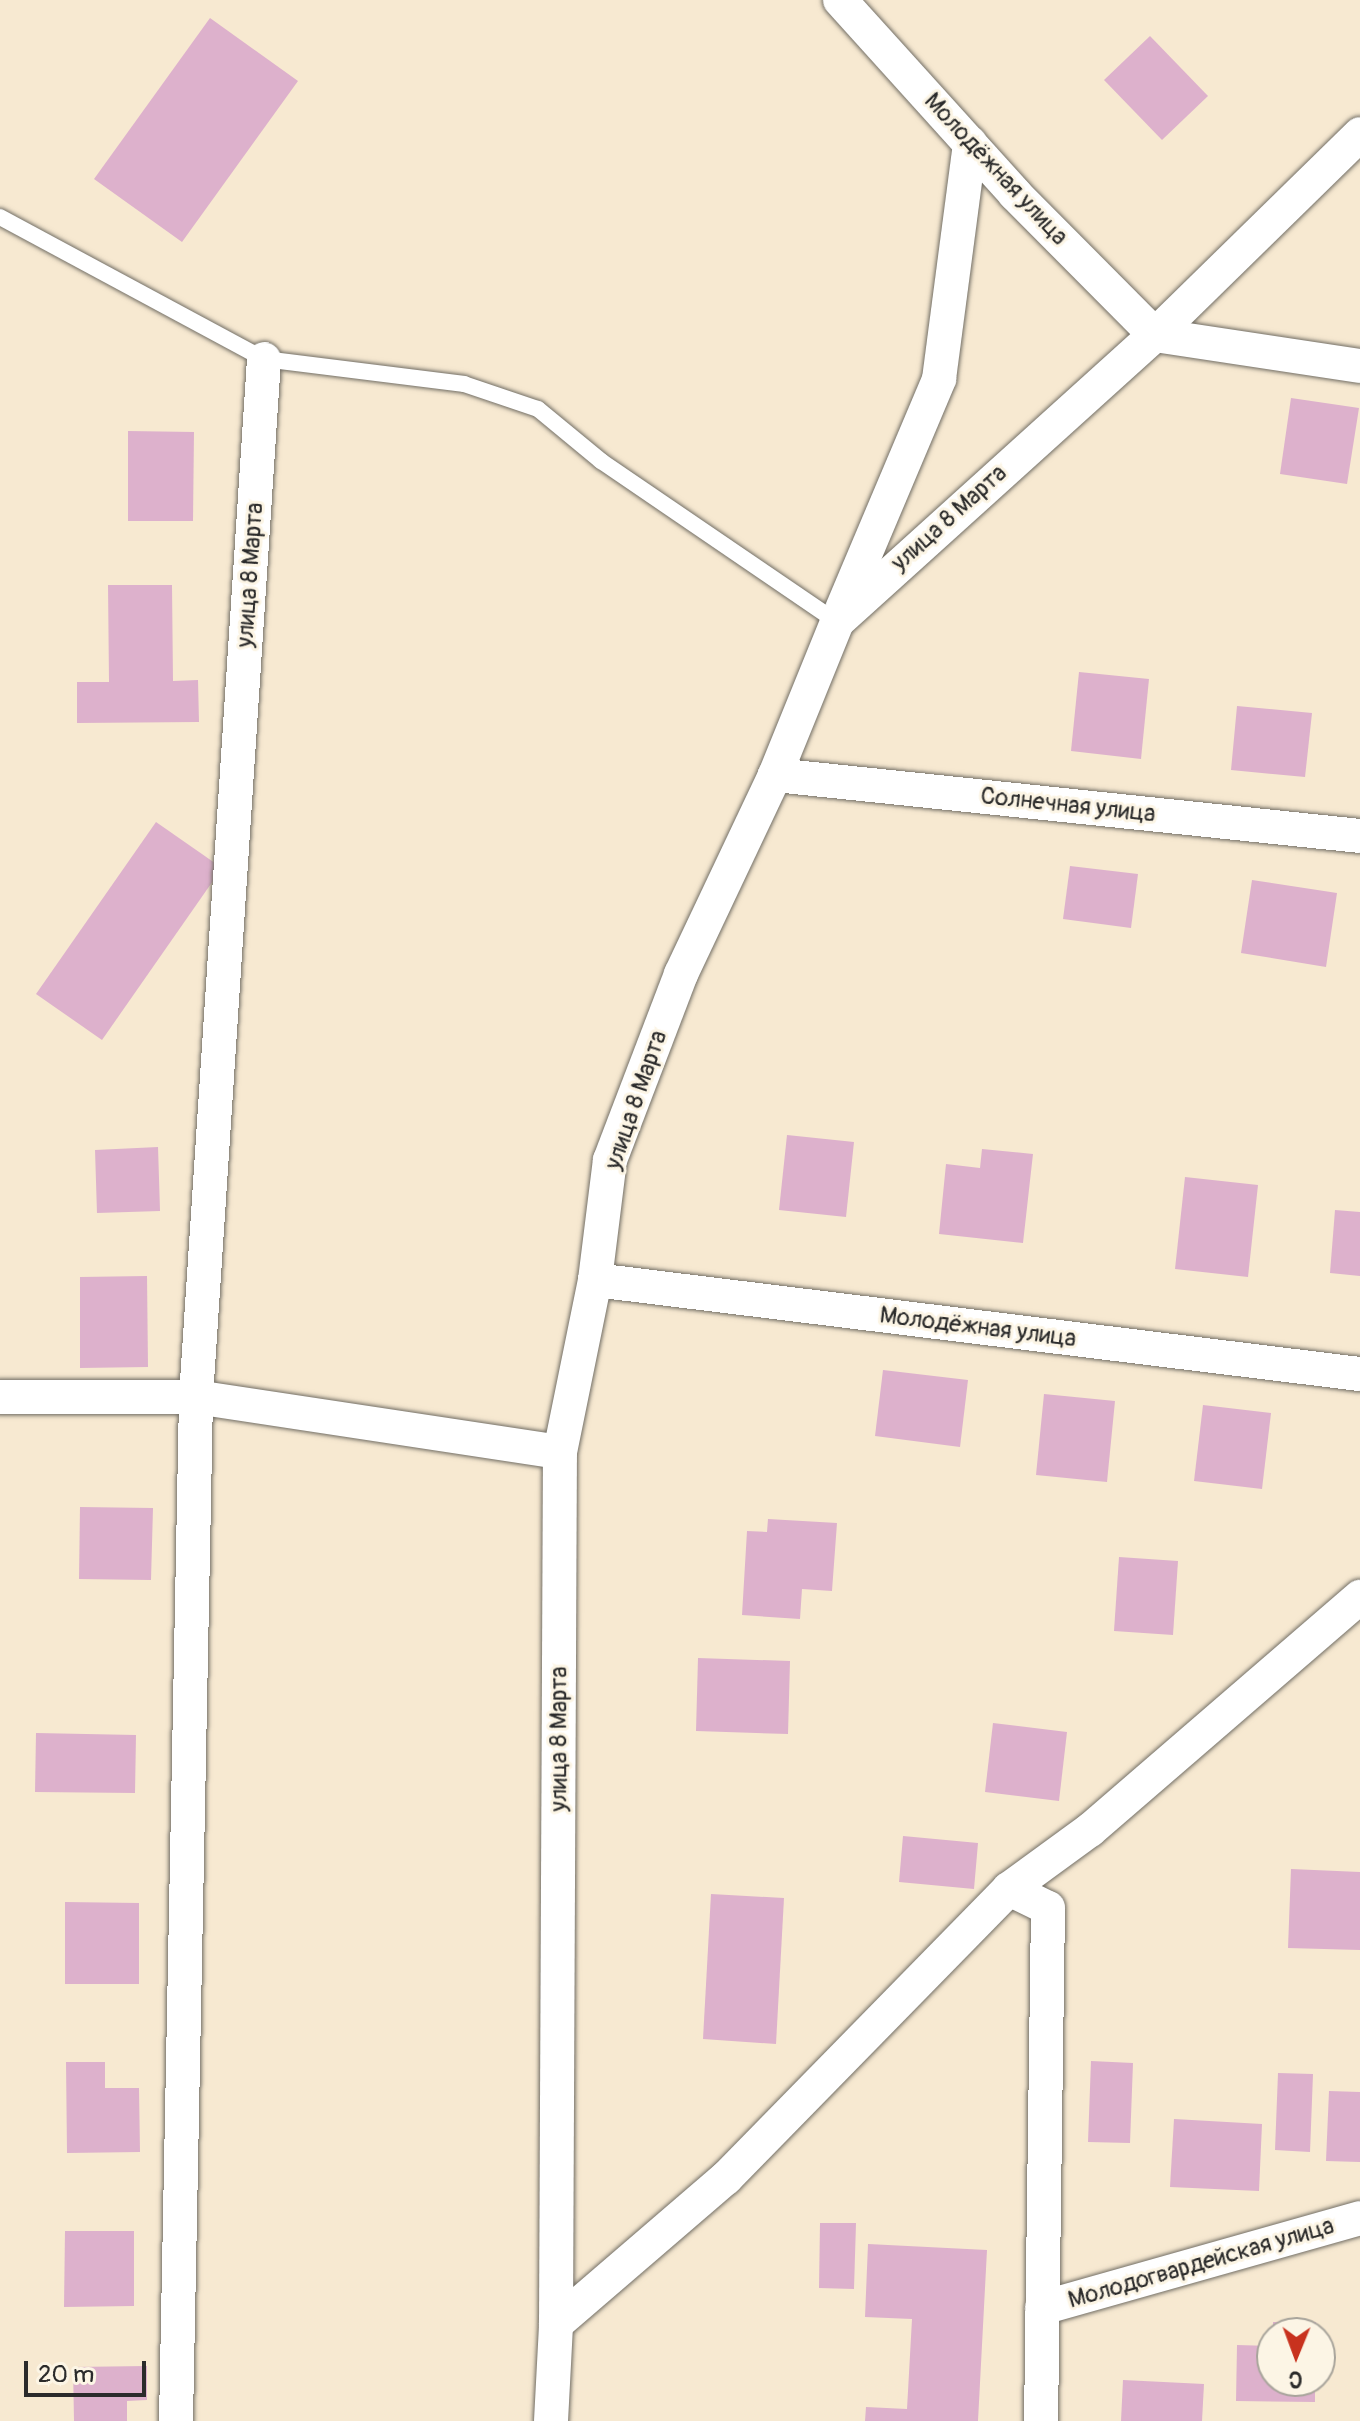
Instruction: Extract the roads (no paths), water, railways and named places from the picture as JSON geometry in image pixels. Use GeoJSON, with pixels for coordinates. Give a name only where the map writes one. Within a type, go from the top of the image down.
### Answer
{"type":"FeatureCollection","features":[{"type":"Feature","properties":{"kind":"street","name":"Молодёжная улица"},"geometry":{"type":"LineString","coordinates":[[840,0],[970,143],[1155,335]]}},
{"type":"Feature","properties":{"kind":"street","name":"улица 8 Марта"},"geometry":{"type":"LineString","coordinates":[[551,2421],[556,2324],[560,1452],[595,1280],[610,1160],[681,974],[775,775],[837,622],[1155,335],[1360,134]]}},
{"type":"Feature","properties":{"kind":"street"},"geometry":{"type":"LineString","coordinates":[[837,622],[939,379],[970,143]]}},
{"type":"Feature","properties":{"kind":"street"},"geometry":{"type":"LineString","coordinates":[[1155,335],[1360,366]]}},
{"type":"Feature","properties":{"kind":"street","name":"улица 8 Марта"},"geometry":{"type":"LineString","coordinates":[[176,2421],[196,1397],[264,359]]}},
{"type":"Feature","properties":{"kind":"street","name":"Солнечная улица"},"geometry":{"type":"LineString","coordinates":[[775,775],[1360,836]]}},
{"type":"Feature","properties":{"kind":"street","name":"Молодёжная улица"},"geometry":{"type":"LineString","coordinates":[[595,1280],[1360,1374]]}},
{"type":"Feature","properties":{"kind":"street"},"geometry":{"type":"LineString","coordinates":[[0,1397],[196,1397],[560,1452]]}},
{"type":"Feature","properties":{"kind":"street"},"geometry":{"type":"LineString","coordinates":[[556,2324],[726,2178],[1009,1889],[1090,1830],[1344,1630],[1360,1597]]}},
{"type":"Feature","properties":{"kind":"street"},"geometry":{"type":"LineString","coordinates":[[1009,1889],[1048,1908],[1041,2421]]}},
{"type":"Feature","properties":{"kind":"street","name":"Молодогвардейская улица"},"geometry":{"type":"LineString","coordinates":[[1042,2308],[1360,2218]]}},
{"type":"Feature","properties":{"kind":"lane"},"geometry":{"type":"LineString","coordinates":[[0,217],[264,359],[464,384],[538,409],[601,461],[837,622]]}}]}
